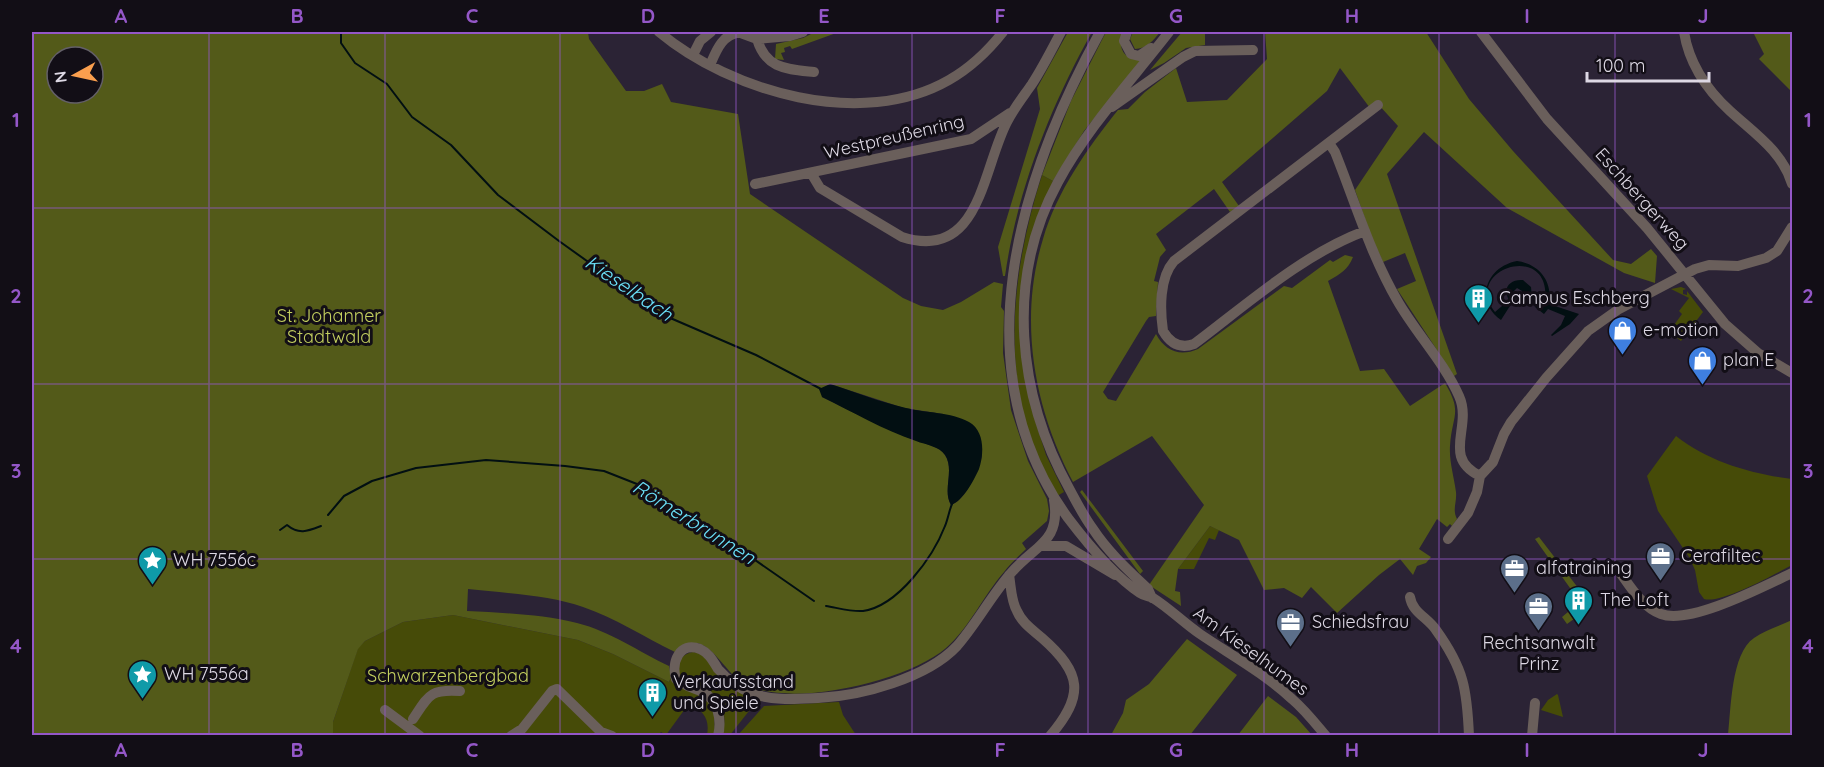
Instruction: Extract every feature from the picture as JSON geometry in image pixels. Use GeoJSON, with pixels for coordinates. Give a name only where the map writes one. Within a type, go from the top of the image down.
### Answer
{"type":"FeatureCollection","features":[{"type":"Feature","properties":{"kind":"street"},"geometry":{"type":"LineString","coordinates":[[659,32],[710,65],[744,80],[788,94],[834,102],[878,102],[921,93],[948,81],[976,60],[1003,32]]}},
{"type":"Feature","properties":{"kind":"street"},"geometry":{"type":"LineString","coordinates":[[693,55],[700,41],[711,32]]}},
{"type":"Feature","properties":{"kind":"street"},"geometry":{"type":"LineString","coordinates":[[710,65],[716,50],[731,34],[739,32],[757,39],[804,32]]}},
{"type":"Feature","properties":{"kind":"street","name":"Westpreußenring"},"geometry":{"type":"LineString","coordinates":[[811,173],[820,188],[902,237],[923,242],[945,238],[962,226],[975,209],[997,145],[1012,111],[1042,68],[1061,32]]}},
{"type":"Feature","properties":{"kind":"street"},"geometry":{"type":"LineString","coordinates":[[718,735],[720,721],[711,698],[676,679],[674,661],[682,651],[701,649],[708,654],[730,681],[741,689],[760,696],[825,697],[875,688],[921,671],[949,654],[962,640],[1009,575],[1051,534],[1056,518],[1054,500],[1034,459],[1018,408],[1010,351],[1011,291],[1018,239],[1037,172],[1066,99],[1100,32]]}},
{"type":"Feature","properties":{"kind":"street"},"geometry":{"type":"LineString","coordinates":[[1127,32],[1124,41],[1126,48],[1131,54],[1139,56],[1166,35]]}},
{"type":"Feature","properties":{"kind":"street","name":"Eschbergerweg"},"geometry":{"type":"LineString","coordinates":[[1481,32],[1547,119],[1647,228],[1734,333],[1758,353],[1792,373]]}},
{"type":"Feature","properties":{"kind":"street"},"geometry":{"type":"LineString","coordinates":[[1684,32],[1686,44],[1706,85],[1776,154],[1789,172],[1792,184]]}},
{"type":"Feature","properties":{"kind":"street"},"geometry":{"type":"LineString","coordinates":[[1081,525],[1053,461],[1034,406],[1024,350],[1024,294],[1028,264],[1040,220],[1066,168],[1105,111],[1166,35]]}},
{"type":"Feature","properties":{"kind":"street"},"geometry":{"type":"LineString","coordinates":[[757,39],[764,57],[772,64],[814,72]]}},
{"type":"Feature","properties":{"kind":"street"},"geometry":{"type":"LineString","coordinates":[[1105,111],[1195,51],[1253,50]]}},
{"type":"Feature","properties":{"kind":"street"},"geometry":{"type":"LineString","coordinates":[[1365,231],[1349,237],[1295,270],[1194,344],[1182,347],[1176,345],[1163,331],[1164,284],[1174,261],[1378,105]]}},
{"type":"Feature","properties":{"kind":"street","name":"Westpreußenring"},"geometry":{"type":"LineString","coordinates":[[754,184],[971,139],[1012,111]]}},
{"type":"Feature","properties":{"kind":"street"},"geometry":{"type":"LineString","coordinates":[[1329,143],[1377,261],[1398,303],[1458,393],[1463,411],[1459,454],[1467,469],[1480,476]]}},
{"type":"Feature","properties":{"kind":"street"},"geometry":{"type":"LineString","coordinates":[[1448,539],[1472,504],[1480,476],[1493,462],[1511,422],[1581,339],[1619,309],[1695,269],[1709,265],[1738,266],[1766,258],[1777,251],[1792,227]]}},
{"type":"Feature","properties":{"kind":"street"},"geometry":{"type":"LineString","coordinates":[[1054,500],[1081,525],[1121,577]]}},
{"type":"Feature","properties":{"kind":"street"},"geometry":{"type":"LineString","coordinates":[[1051,534],[1081,525]]}},
{"type":"Feature","properties":{"kind":"street"},"geometry":{"type":"LineString","coordinates":[[1061,545],[1081,525]]}},
{"type":"Feature","properties":{"kind":"street","name":"Am Kieselhumes"},"geometry":{"type":"LineString","coordinates":[[1081,525],[1105,545],[1148,590],[1152,598]]}},
{"type":"Feature","properties":{"kind":"street"},"geometry":{"type":"LineString","coordinates":[[1039,546],[1061,545],[1075,550],[1108,572],[1121,577]]}},
{"type":"Feature","properties":{"kind":"street"},"geometry":{"type":"LineString","coordinates":[[1619,571],[1645,603],[1659,614],[1669,616],[1713,607],[1792,573]]}},
{"type":"Feature","properties":{"kind":"street"},"geometry":{"type":"LineString","coordinates":[[1009,575],[1016,611],[1025,623],[1067,663],[1072,675],[1074,695],[1072,704],[1065,718],[1050,735]]}},
{"type":"Feature","properties":{"kind":"street","name":"Am Kieselhumes"},"geometry":{"type":"LineString","coordinates":[[1121,577],[1142,595],[1152,598],[1285,693],[1326,735]]}},
{"type":"Feature","properties":{"kind":"street"},"geometry":{"type":"LineString","coordinates":[[1410,597],[1414,608],[1437,631],[1460,672],[1467,696],[1469,735]]}},
{"type":"Feature","properties":{"kind":"street"},"geometry":{"type":"LineString","coordinates":[[511,735],[522,729],[552,691],[557,689],[601,732],[612,735]]}},
{"type":"Feature","properties":{"kind":"street"},"geometry":{"type":"LineString","coordinates":[[413,719],[433,693],[441,690],[460,691]]}},
{"type":"Feature","properties":{"kind":"street"},"geometry":{"type":"LineString","coordinates":[[1532,735],[1534,703]]}},
{"type":"Feature","properties":{"kind":"street"},"geometry":{"type":"LineString","coordinates":[[385,710],[420,735]]}},
{"type":"Feature","properties":{"kind":"green space","name":"St. Johanner Stadtwald"},"geometry":{"type":"Polygon","coordinates":[[[32,32],[588,32],[589,39],[626,91],[644,91],[662,84],[671,102],[738,114],[750,194],[903,298],[921,306],[943,310],[994,282],[1003,284],[1001,307],[1004,311],[1003,353],[1011,410],[1028,461],[1047,499],[1049,511],[1047,521],[1022,543],[1026,549],[996,581],[955,640],[946,648],[905,671],[877,681],[817,692],[788,694],[763,691],[737,679],[708,648],[701,644],[695,643],[675,652],[607,617],[570,603],[527,595],[468,589],[467,611],[536,616],[589,627],[613,636],[669,666],[671,677],[669,682],[613,654],[578,640],[453,615],[403,622],[365,641],[358,649],[333,722],[333,735],[32,735],[32,32]],[[830,384],[822,397],[883,427],[940,450],[948,461],[948,493],[951,505],[966,491],[982,456],[943,414],[904,408],[830,384]]]}},
{"type":"Feature","properties":{"kind":"green space"},"geometry":{"type":"Polygon","coordinates":[[[815,32],[839,32],[792,49],[790,46],[784,48],[785,52],[781,53],[784,60],[775,59],[776,44],[803,38],[815,32]]]}},
{"type":"Feature","properties":{"kind":"green space"},"geometry":{"type":"Polygon","coordinates":[[[1068,32],[1092,32],[1062,90],[1037,150],[1010,244],[1005,276],[1003,276],[998,247],[1040,109],[1037,88],[1068,32]]]}},
{"type":"Feature","properties":{"kind":"green space"},"geometry":{"type":"Polygon","coordinates":[[[1106,32],[1122,32],[1123,52],[1130,58],[1141,60],[1084,131],[1053,181],[1042,175],[1071,101],[1106,32]]]}},
{"type":"Feature","properties":{"kind":"green space"},"geometry":{"type":"Polygon","coordinates":[[[1133,32],[1160,32],[1146,46],[1135,49],[1130,39],[1133,32]]]}},
{"type":"Feature","properties":{"kind":"green space"},"geometry":{"type":"Polygon","coordinates":[[[1182,32],[1205,32],[1205,45],[1186,48],[1150,70],[1182,32]]]}},
{"type":"Feature","properties":{"kind":"green space"},"geometry":{"type":"Polygon","coordinates":[[[1265,32],[1426,32],[1469,99],[1513,151],[1613,260],[1631,264],[1651,249],[1657,256],[1655,283],[1624,273],[1507,208],[1424,132],[1387,174],[1457,374],[1454,376],[1397,289],[1416,281],[1405,253],[1383,262],[1355,190],[1398,126],[1377,103],[1370,108],[1340,68],[1327,91],[1222,182],[1239,206],[1230,212],[1214,189],[1156,234],[1166,250],[1160,257],[1154,281],[1158,282],[1156,316],[1149,317],[1146,321],[1103,392],[1108,399],[1116,401],[1156,334],[1164,345],[1174,351],[1185,352],[1198,349],[1284,286],[1292,288],[1330,260],[1333,262],[1345,255],[1353,257],[1349,265],[1328,281],[1360,371],[1384,369],[1410,406],[1445,383],[1454,401],[1455,414],[1450,452],[1456,492],[1457,519],[1452,526],[1450,524],[1447,527],[1437,519],[1419,549],[1431,557],[1426,563],[1417,566],[1413,575],[1400,559],[1337,613],[1311,587],[1302,598],[1284,588],[1264,590],[1239,540],[1210,526],[1178,569],[1175,591],[1180,592],[1181,606],[1149,585],[1204,505],[1152,436],[1073,482],[1048,424],[1034,363],[1031,332],[1032,301],[1043,239],[1056,204],[1084,155],[1118,110],[1128,109],[1145,92],[1176,68],[1187,102],[1227,100],[1267,59],[1265,32]]]}},
{"type":"Feature","properties":{"kind":"green space"},"geometry":{"type":"Polygon","coordinates":[[[1753,32],[1792,32],[1792,92],[1759,59],[1764,54],[1753,32]]]}},
{"type":"Feature","properties":{"kind":"green space"},"geometry":{"type":"Polygon","coordinates":[[[1042,175],[1053,181],[1020,293],[1019,331],[1031,407],[1046,455],[1064,492],[1057,496],[1038,459],[1026,424],[1015,353],[1018,281],[1024,245],[1042,175]]]}},
{"type":"Feature","properties":{"kind":"green space"},"geometry":{"type":"Polygon","coordinates":[[[1681,287],[1686,289],[1683,290],[1683,294],[1687,295],[1687,291],[1703,312],[1681,341],[1669,332],[1682,314],[1679,311],[1689,298],[1671,289],[1681,287]]]}},
{"type":"Feature","properties":{"kind":"green space"},"geometry":{"type":"Polygon","coordinates":[[[1676,436],[1717,460],[1746,470],[1792,479],[1792,565],[1735,593],[1704,599],[1699,592],[1695,570],[1689,557],[1658,511],[1647,476],[1676,436]]]}},
{"type":"Feature","properties":{"kind":"green space"},"geometry":{"type":"Polygon","coordinates":[[[1082,490],[1143,571],[1140,574],[1080,492],[1082,490]]]}},
{"type":"Feature","properties":{"kind":"green space"},"geometry":{"type":"Polygon","coordinates":[[[1210,526],[1219,530],[1215,540],[1209,538],[1194,569],[1178,569],[1210,526]]]}},
{"type":"Feature","properties":{"kind":"green space"},"geometry":{"type":"Polygon","coordinates":[[[1539,537],[1592,606],[1567,624],[1562,617],[1580,602],[1535,539],[1539,537]]]}},
{"type":"Feature","properties":{"kind":"green space","name":"Schwarzenbergbad"},"geometry":{"type":"Polygon","coordinates":[[[453,615],[578,640],[613,654],[669,682],[671,677],[708,702],[714,711],[715,735],[707,735],[704,716],[690,702],[666,735],[661,732],[658,736],[333,736],[333,722],[358,648],[365,641],[403,622],[453,615]]]}},
{"type":"Feature","properties":{"kind":"green space"},"geometry":{"type":"Polygon","coordinates":[[[1792,620],[1792,735],[1728,735],[1736,669],[1746,645],[1758,635],[1792,620]]]}},
{"type":"Feature","properties":{"kind":"green space"},"geometry":{"type":"Polygon","coordinates":[[[1187,639],[1237,675],[1190,735],[1111,735],[1123,713],[1126,700],[1149,684],[1187,639]]]}},
{"type":"Feature","properties":{"kind":"green space"},"geometry":{"type":"Polygon","coordinates":[[[693,652],[699,653],[762,700],[749,711],[730,735],[722,735],[724,714],[718,699],[711,693],[684,680],[678,672],[681,659],[693,652]]]}},
{"type":"Feature","properties":{"kind":"green space"},"geometry":{"type":"Polygon","coordinates":[[[1557,694],[1563,717],[1541,710],[1548,700],[1557,694]]]}},
{"type":"Feature","properties":{"kind":"green space"},"geometry":{"type":"Polygon","coordinates":[[[1268,696],[1296,717],[1312,735],[1238,735],[1268,696]]]}},
{"type":"Feature","properties":{"kind":"green space"},"geometry":{"type":"Polygon","coordinates":[[[839,702],[843,715],[856,735],[738,735],[764,706],[839,702]]]}},
{"type":"Feature","properties":{"kind":"shaded area"},"geometry":{"type":"Polygon","coordinates":[[[1517,261],[1532,266],[1543,275],[1549,288],[1549,304],[1579,314],[1570,324],[1552,336],[1565,316],[1548,309],[1544,314],[1535,307],[1538,300],[1545,302],[1544,283],[1536,271],[1524,266],[1510,267],[1498,273],[1490,283],[1488,296],[1495,312],[1509,300],[1506,292],[1508,285],[1514,281],[1523,280],[1531,287],[1532,298],[1536,299],[1532,305],[1517,288],[1513,292],[1515,298],[1501,320],[1488,304],[1487,286],[1491,277],[1506,264],[1517,261]]]}},
{"type":"Feature","properties":{"kind":"shaded area"},"geometry":{"type":"Polygon","coordinates":[[[830,384],[896,406],[954,416],[974,426],[981,437],[982,457],[979,469],[964,495],[951,505],[948,493],[948,461],[942,452],[880,426],[822,397],[819,389],[830,384]]]}},
{"type":"Feature","properties":{"kind":"waterway","name":"Kieselbach"},"geometry":{"type":"LineString","coordinates":[[341,32],[341,43],[355,63],[387,84],[412,117],[451,145],[498,195],[559,241],[661,314],[756,355],[821,389]]}},
{"type":"Feature","properties":{"kind":"waterway","name":"Römerbrunnen"},"geometry":{"type":"LineString","coordinates":[[328,515],[344,496],[372,481],[416,468],[486,460],[604,471],[642,486],[686,512],[814,601]]}},
{"type":"Feature","properties":{"kind":"waterway","name":"Römerbrunnen"},"geometry":{"type":"LineString","coordinates":[[826,606],[863,611],[889,600],[913,578],[932,552],[945,526],[952,504]]}},
{"type":"Feature","properties":{"kind":"waterway"},"geometry":{"type":"LineString","coordinates":[[280,530],[287,525],[300,531],[308,531],[321,526]]}},
{"type":"Feature","properties":{"kind":"place","name":"Campus Eschberg"},"geometry":{"type":"Point","coordinates":[1478,324]}},
{"type":"Feature","properties":{"kind":"place","name":"e-motion"},"geometry":{"type":"Point","coordinates":[1622,356]}},
{"type":"Feature","properties":{"kind":"place","name":"plan E"},"geometry":{"type":"Point","coordinates":[1702,386]}},
{"type":"Feature","properties":{"kind":"place","name":"Cerafiltec"},"geometry":{"type":"Point","coordinates":[1660,582]}},
{"type":"Feature","properties":{"kind":"place","name":"WH 7556c"},"geometry":{"type":"Point","coordinates":[152,586]}},
{"type":"Feature","properties":{"kind":"place","name":"alfatraining"},"geometry":{"type":"Point","coordinates":[1515,594]}},
{"type":"Feature","properties":{"kind":"place","name":"The Loft"},"geometry":{"type":"Point","coordinates":[1579,626]}},
{"type":"Feature","properties":{"kind":"place","name":"Rechtsanwalt Prinz"},"geometry":{"type":"Point","coordinates":[1539,632]}},
{"type":"Feature","properties":{"kind":"place","name":"Schiedsfrau"},"geometry":{"type":"Point","coordinates":[1291,648]}},
{"type":"Feature","properties":{"kind":"place","name":"WH 7556a"},"geometry":{"type":"Point","coordinates":[143,700]}},
{"type":"Feature","properties":{"kind":"place","name":"Verkaufsstand und Spiele"},"geometry":{"type":"Point","coordinates":[652,718]}}]}
